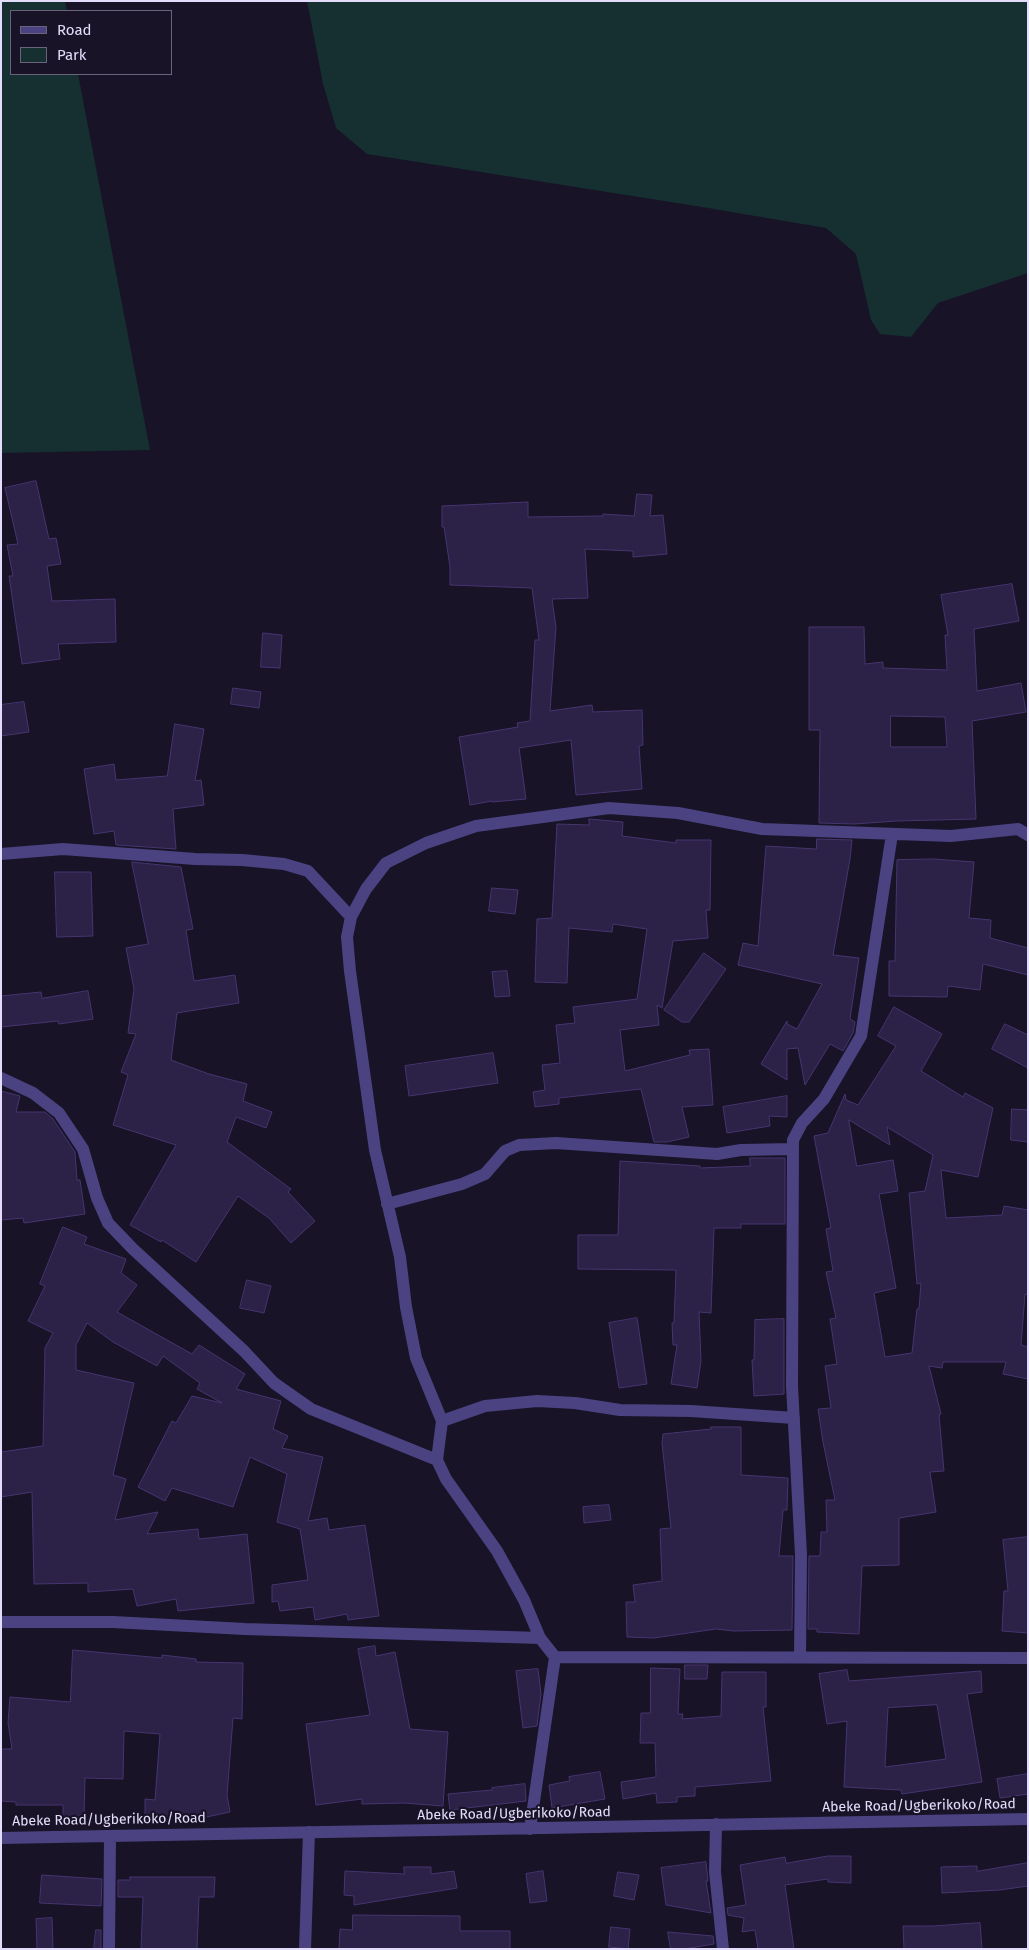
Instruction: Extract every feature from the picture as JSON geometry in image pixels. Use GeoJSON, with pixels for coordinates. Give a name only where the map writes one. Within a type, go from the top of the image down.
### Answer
{"type":"FeatureCollection","features":[{"type":"Feature","properties":{"kind":"street"},"geometry":{"type":"LineString","coordinates":[[530,1829],[555,1657],[540,1638],[524,1600],[497,1551],[446,1479],[437,1460],[442,1421],[416,1358],[406,1308],[400,1257],[375,1150],[350,971],[347,937],[351,917],[366,889],[386,863],[426,843],[476,826],[609,808],[678,813],[762,829],[951,836],[1018,829],[1028,835]]}},
{"type":"Feature","properties":{"kind":"street"},"geometry":{"type":"LineString","coordinates":[[800,1657],[801,1555],[792,1386],[793,1140],[802,1123],[824,1099],[861,1036],[892,834]]}},
{"type":"Feature","properties":{"kind":"street"},"geometry":{"type":"LineString","coordinates":[[1,854],[63,849],[284,864],[308,871],[351,917]]}},
{"type":"Feature","properties":{"kind":"street"},"geometry":{"type":"LineString","coordinates":[[1,1078],[33,1093],[59,1114],[83,1149],[97,1198],[108,1223],[133,1249],[244,1351],[274,1383],[310,1409],[437,1460]]}},
{"type":"Feature","properties":{"kind":"street"},"geometry":{"type":"LineString","coordinates":[[387,1204],[462,1184],[485,1174],[505,1151],[519,1145],[556,1143],[717,1154],[741,1150],[793,1149]]}},
{"type":"Feature","properties":{"kind":"street"},"geometry":{"type":"LineString","coordinates":[[442,1421],[485,1406],[537,1401],[575,1403],[620,1410],[794,1418]]}},
{"type":"Feature","properties":{"kind":"street"},"geometry":{"type":"LineString","coordinates":[[1,1622],[113,1622],[246,1629],[540,1638]]}},
{"type":"Feature","properties":{"kind":"street"},"geometry":{"type":"LineString","coordinates":[[555,1657],[1028,1658]]}},
{"type":"Feature","properties":{"kind":"street","name":"Abeke Road/Ugberikoko/Road"},"geometry":{"type":"LineString","coordinates":[[1,1838],[1028,1819]]}},
{"type":"Feature","properties":{"kind":"street"},"geometry":{"type":"LineString","coordinates":[[716,1824],[715,1872],[723,1949]]}},
{"type":"Feature","properties":{"kind":"street"},"geometry":{"type":"LineString","coordinates":[[305,1949],[309,1832]]}},
{"type":"Feature","properties":{"kind":"street"},"geometry":{"type":"LineString","coordinates":[[109,1949],[110,1837]]}},
{"type":"Feature","properties":{"kind":"green space"},"geometry":{"type":"Polygon","coordinates":[[[1,1],[65,1],[67,10],[10,10],[10,75],[78,75],[150,450],[1,453],[1,1]]]}},
{"type":"Feature","properties":{"kind":"green space"},"geometry":{"type":"Polygon","coordinates":[[[307,1],[1028,1],[1028,273],[938,303],[911,337],[880,334],[871,320],[856,254],[826,228],[367,154],[336,128],[323,84],[307,1]]]}},
{"type":"Feature","properties":{"kind":"building"},"geometry":{"type":"Polygon","coordinates":[[[36,481],[49,539],[56,538],[61,564],[47,566],[52,601],[115,599],[116,642],[58,644],[60,659],[22,664],[9,576],[13,576],[7,545],[18,544],[5,488],[36,481]]]}},
{"type":"Feature","properties":{"kind":"building"},"geometry":{"type":"Polygon","coordinates":[[[637,494],[652,495],[650,516],[663,515],[667,554],[633,557],[633,551],[585,549],[588,598],[552,599],[556,627],[550,711],[592,705],[593,712],[642,710],[643,745],[639,746],[642,789],[576,795],[571,740],[519,748],[526,799],[492,801],[470,805],[459,737],[518,727],[517,723],[530,721],[535,640],[539,640],[532,588],[450,585],[450,567],[444,527],[442,527],[442,506],[528,502],[528,517],[603,516],[603,514],[634,516],[637,494]]]}},
{"type":"Feature","properties":{"kind":"building"},"geometry":{"type":"Polygon","coordinates":[[[1012,584],[1019,621],[974,629],[977,691],[1021,683],[1026,712],[972,721],[976,819],[854,824],[819,823],[820,730],[809,730],[809,627],[864,627],[865,664],[883,662],[883,668],[947,670],[945,635],[948,635],[941,595],[1012,584]],[[891,716],[891,747],[947,747],[945,717],[891,716]]]}},
{"type":"Feature","properties":{"kind":"building"},"geometry":{"type":"Polygon","coordinates":[[[263,633],[282,635],[280,668],[261,667],[263,633]]]}},
{"type":"Feature","properties":{"kind":"building"},"geometry":{"type":"Polygon","coordinates":[[[233,688],[261,692],[259,708],[231,704],[233,688]]]}},
{"type":"Feature","properties":{"kind":"building"},"geometry":{"type":"Polygon","coordinates":[[[24,702],[29,732],[1,736],[1,705],[24,702]]]}},
{"type":"Feature","properties":{"kind":"building"},"geometry":{"type":"Polygon","coordinates":[[[175,724],[204,729],[195,781],[201,780],[204,805],[173,809],[176,849],[116,845],[114,831],[94,834],[84,769],[114,764],[116,780],[167,776],[175,724]]]}},
{"type":"Feature","properties":{"kind":"building"},"geometry":{"type":"Polygon","coordinates":[[[589,819],[623,822],[622,836],[676,843],[676,840],[711,840],[710,910],[706,910],[708,938],[673,941],[662,1008],[657,1005],[659,1025],[620,1030],[625,1071],[690,1055],[689,1050],[709,1049],[713,1105],[682,1107],[689,1137],[667,1142],[654,1142],[641,1089],[559,1098],[559,1104],[535,1107],[533,1092],[545,1090],[542,1065],[560,1063],[556,1025],[575,1023],[573,1007],[637,999],[647,929],[613,924],[612,932],[569,928],[567,983],[535,982],[537,919],[552,918],[557,824],[589,825],[589,819]]]}},
{"type":"Feature","properties":{"kind":"building"},"geometry":{"type":"Polygon","coordinates":[[[817,839],[852,840],[833,955],[859,958],[850,1019],[855,1022],[853,1033],[843,1051],[830,1044],[805,1085],[798,1048],[787,1049],[787,1080],[761,1064],[787,1021],[787,1024],[797,1029],[822,984],[738,965],[743,943],[758,946],[766,846],[816,849],[817,839]]]}},
{"type":"Feature","properties":{"kind":"building"},"geometry":{"type":"Polygon","coordinates":[[[934,859],[974,862],[969,918],[991,920],[990,938],[1028,948],[1028,975],[983,964],[980,990],[948,986],[947,997],[889,996],[889,961],[895,961],[897,860],[934,859]]]}},
{"type":"Feature","properties":{"kind":"building"},"geometry":{"type":"Polygon","coordinates":[[[132,862],[181,867],[193,929],[186,930],[194,981],[235,975],[239,1003],[177,1013],[171,1060],[209,1074],[247,1084],[243,1101],[272,1112],[266,1128],[236,1117],[227,1142],[291,1189],[288,1192],[315,1221],[291,1243],[269,1218],[238,1196],[196,1262],[162,1240],[161,1242],[130,1225],[176,1145],[113,1125],[128,1075],[121,1072],[136,1034],[128,1033],[134,989],[126,948],[148,944],[132,862]]]}},
{"type":"Feature","properties":{"kind":"building"},"geometry":{"type":"Polygon","coordinates":[[[55,872],[91,872],[93,936],[57,937],[55,872]]]}},
{"type":"Feature","properties":{"kind":"building"},"geometry":{"type":"Polygon","coordinates":[[[492,888],[518,890],[515,914],[489,911],[492,888]]]}},
{"type":"Feature","properties":{"kind":"building"},"geometry":{"type":"Polygon","coordinates":[[[704,953],[726,969],[689,1022],[682,1022],[664,1010],[704,953]]]}},
{"type":"Feature","properties":{"kind":"building"},"geometry":{"type":"Polygon","coordinates":[[[507,971],[510,996],[495,997],[492,972],[507,971]]]}},
{"type":"Feature","properties":{"kind":"building"},"geometry":{"type":"Polygon","coordinates":[[[88,991],[93,1019],[59,1024],[58,1021],[1,1027],[1,996],[41,992],[42,998],[88,991]]]}},
{"type":"Feature","properties":{"kind":"building"},"geometry":{"type":"Polygon","coordinates":[[[894,1007],[942,1034],[921,1071],[963,1097],[965,1093],[993,1108],[978,1177],[941,1170],[946,1218],[1002,1215],[1004,1206],[1028,1210],[1028,1295],[1025,1294],[1021,1345],[1028,1347],[1028,1379],[1003,1374],[1006,1362],[943,1362],[942,1368],[929,1366],[941,1414],[939,1415],[944,1471],[930,1472],[936,1512],[899,1518],[899,1565],[862,1566],[859,1634],[817,1632],[817,1629],[808,1629],[809,1556],[820,1556],[821,1532],[827,1532],[826,1500],[835,1500],[818,1409],[831,1408],[825,1366],[837,1364],[830,1319],[836,1318],[826,1272],[833,1271],[826,1229],[831,1228],[814,1136],[828,1133],[845,1094],[846,1100],[858,1105],[896,1046],[878,1036],[894,1007]],[[849,1120],[857,1166],[893,1160],[898,1191],[879,1194],[896,1288],[874,1293],[885,1357],[912,1353],[921,1283],[917,1284],[909,1193],[925,1191],[933,1155],[887,1127],[890,1145],[849,1120]]]}},
{"type":"Feature","properties":{"kind":"building"},"geometry":{"type":"Polygon","coordinates":[[[1005,1024],[1028,1035],[1028,1068],[992,1049],[1005,1024]]]}},
{"type":"Feature","properties":{"kind":"building"},"geometry":{"type":"Polygon","coordinates":[[[493,1053],[498,1083],[409,1096],[405,1066],[493,1053]]]}},
{"type":"Feature","properties":{"kind":"building"},"geometry":{"type":"Polygon","coordinates":[[[1,1091],[20,1096],[16,1112],[45,1112],[53,1119],[75,1152],[77,1180],[80,1180],[85,1214],[24,1223],[23,1218],[1,1220],[1,1091]]]}},
{"type":"Feature","properties":{"kind":"building"},"geometry":{"type":"Polygon","coordinates":[[[787,1096],[787,1117],[769,1116],[770,1126],[727,1133],[723,1107],[787,1096]]]}},
{"type":"Feature","properties":{"kind":"building"},"geometry":{"type":"Polygon","coordinates":[[[1012,1109],[1028,1110],[1028,1142],[1011,1140],[1012,1109]]]}},
{"type":"Feature","properties":{"kind":"building"},"geometry":{"type":"Polygon","coordinates":[[[750,1158],[785,1158],[785,1224],[741,1224],[741,1228],[714,1228],[711,1313],[699,1312],[701,1361],[697,1388],[671,1384],[677,1345],[673,1345],[672,1323],[674,1323],[676,1270],[578,1269],[578,1235],[618,1235],[620,1161],[700,1166],[700,1168],[750,1166],[750,1158]]]}},
{"type":"Feature","properties":{"kind":"building"},"geometry":{"type":"Polygon","coordinates":[[[63,1227],[87,1237],[84,1244],[126,1259],[121,1273],[137,1285],[117,1312],[192,1354],[199,1345],[245,1374],[236,1389],[281,1401],[273,1429],[288,1436],[282,1448],[323,1457],[308,1521],[327,1518],[329,1530],[365,1525],[379,1616],[348,1620],[347,1614],[315,1620],[313,1607],[280,1611],[278,1601],[272,1602],[272,1585],[308,1580],[300,1529],[277,1522],[287,1474],[250,1457],[233,1507],[172,1488],[165,1501],[138,1487],[172,1421],[176,1423],[192,1396],[222,1403],[197,1389],[200,1383],[163,1356],[157,1366],[113,1342],[87,1323],[76,1345],[76,1370],[134,1383],[113,1475],[126,1479],[115,1520],[158,1512],[147,1534],[198,1529],[199,1539],[247,1534],[254,1603],[178,1611],[176,1599],[137,1606],[133,1589],[88,1592],[88,1583],[34,1584],[32,1492],[1,1497],[1,1452],[43,1446],[45,1348],[53,1333],[28,1321],[45,1286],[40,1284],[63,1227]]]}},
{"type":"Feature","properties":{"kind":"building"},"geometry":{"type":"Polygon","coordinates":[[[247,1280],[271,1286],[264,1313],[240,1308],[247,1280]]]}},
{"type":"Feature","properties":{"kind":"building"},"geometry":{"type":"Polygon","coordinates":[[[637,1318],[647,1384],[619,1388],[609,1323],[637,1318]]]}},
{"type":"Feature","properties":{"kind":"building"},"geometry":{"type":"Polygon","coordinates":[[[784,1319],[784,1394],[754,1396],[752,1360],[754,1360],[755,1320],[784,1319]]]}},
{"type":"Feature","properties":{"kind":"building"},"geometry":{"type":"Polygon","coordinates":[[[711,1427],[741,1427],[741,1475],[788,1478],[787,1510],[783,1510],[779,1556],[793,1556],[792,1630],[734,1631],[716,1629],[654,1638],[627,1637],[626,1602],[635,1602],[633,1585],[662,1581],[660,1529],[671,1528],[662,1443],[663,1434],[711,1429],[711,1427]]]}},
{"type":"Feature","properties":{"kind":"building"},"geometry":{"type":"Polygon","coordinates":[[[609,1505],[611,1520],[584,1523],[583,1507],[609,1505]]]}},
{"type":"Feature","properties":{"kind":"building"},"geometry":{"type":"Polygon","coordinates":[[[1028,1537],[1028,1633],[1002,1631],[1004,1591],[1008,1591],[1003,1540],[1028,1537]]]}},
{"type":"Feature","properties":{"kind":"building"},"geometry":{"type":"Polygon","coordinates":[[[375,1646],[376,1656],[395,1652],[410,1729],[448,1732],[443,1806],[404,1803],[362,1804],[362,1799],[316,1805],[306,1724],[370,1715],[358,1649],[375,1646]]]}},
{"type":"Feature","properties":{"kind":"building"},"geometry":{"type":"Polygon","coordinates":[[[73,1650],[162,1658],[162,1655],[196,1659],[196,1662],[243,1663],[242,1719],[233,1718],[227,1795],[230,1812],[202,1818],[145,1817],[145,1799],[155,1800],[160,1734],[124,1731],[123,1779],[85,1778],[84,1816],[63,1816],[63,1805],[16,1805],[16,1802],[1,1801],[1,1749],[12,1749],[8,1723],[10,1697],[70,1702],[73,1650]]]}},
{"type":"Feature","properties":{"kind":"building"},"geometry":{"type":"Polygon","coordinates":[[[685,1665],[708,1665],[707,1679],[685,1679],[685,1665]]]}},
{"type":"Feature","properties":{"kind":"building"},"geometry":{"type":"Polygon","coordinates":[[[651,1668],[680,1669],[678,1714],[683,1714],[682,1719],[721,1716],[722,1672],[766,1672],[766,1707],[763,1707],[771,1781],[695,1787],[695,1796],[677,1797],[677,1802],[657,1803],[656,1793],[623,1799],[621,1782],[656,1777],[655,1743],[640,1743],[641,1713],[650,1713],[651,1668]]]}},
{"type":"Feature","properties":{"kind":"building"},"geometry":{"type":"Polygon","coordinates":[[[538,1669],[541,1694],[537,1726],[523,1728],[516,1671],[538,1669]]]}},
{"type":"Feature","properties":{"kind":"building"},"geometry":{"type":"Polygon","coordinates":[[[847,1670],[849,1681],[981,1671],[982,1692],[967,1694],[982,1782],[902,1794],[901,1790],[844,1787],[847,1721],[827,1724],[819,1674],[847,1670]],[[937,1705],[888,1708],[885,1767],[946,1759],[937,1705]]]}},
{"type":"Feature","properties":{"kind":"building"},"geometry":{"type":"Polygon","coordinates":[[[600,1772],[605,1799],[552,1808],[549,1785],[570,1781],[569,1777],[600,1772]]]}},
{"type":"Feature","properties":{"kind":"building"},"geometry":{"type":"Polygon","coordinates":[[[1028,1774],[1028,1794],[1000,1798],[997,1779],[1028,1774]]]}},
{"type":"Feature","properties":{"kind":"building"},"geometry":{"type":"Polygon","coordinates":[[[525,1784],[526,1801],[450,1810],[448,1794],[492,1790],[492,1788],[525,1784]]]}},
{"type":"Feature","properties":{"kind":"building"},"geometry":{"type":"Polygon","coordinates":[[[828,1856],[851,1856],[851,1883],[828,1882],[828,1879],[785,1885],[794,1949],[758,1949],[755,1930],[742,1932],[744,1918],[728,1915],[727,1908],[746,1905],[740,1865],[785,1857],[786,1863],[828,1856]]]}},
{"type":"Feature","properties":{"kind":"building"},"geometry":{"type":"Polygon","coordinates":[[[706,1862],[708,1881],[706,1881],[711,1913],[666,1905],[661,1868],[706,1862]]]}},
{"type":"Feature","properties":{"kind":"building"},"geometry":{"type":"Polygon","coordinates":[[[1028,1863],[1028,1886],[1000,1890],[942,1893],[941,1867],[977,1866],[977,1871],[1028,1863]]]}},
{"type":"Feature","properties":{"kind":"building"},"geometry":{"type":"Polygon","coordinates":[[[404,1867],[431,1867],[431,1874],[454,1871],[457,1888],[354,1905],[354,1896],[344,1895],[345,1871],[404,1874],[404,1867]]]}},
{"type":"Feature","properties":{"kind":"building"},"geometry":{"type":"Polygon","coordinates":[[[543,1871],[547,1901],[530,1903],[526,1874],[543,1871]]]}},
{"type":"Feature","properties":{"kind":"building"},"geometry":{"type":"Polygon","coordinates":[[[618,1872],[639,1875],[634,1900],[614,1896],[618,1872]]]}},
{"type":"Feature","properties":{"kind":"building"},"geometry":{"type":"Polygon","coordinates":[[[42,1875],[102,1879],[101,1906],[40,1903],[42,1875]]]}},
{"type":"Feature","properties":{"kind":"building"},"geometry":{"type":"Polygon","coordinates":[[[130,1877],[215,1877],[214,1897],[199,1897],[197,1949],[141,1949],[143,1897],[118,1897],[118,1880],[130,1880],[130,1877]]]}},
{"type":"Feature","properties":{"kind":"building"},"geometry":{"type":"Polygon","coordinates":[[[353,1915],[460,1916],[460,1931],[510,1931],[510,1949],[339,1949],[340,1929],[352,1930],[353,1915]]]}},
{"type":"Feature","properties":{"kind":"building"},"geometry":{"type":"Polygon","coordinates":[[[52,1918],[53,1949],[37,1949],[36,1919],[52,1918]]]}},
{"type":"Feature","properties":{"kind":"building"},"geometry":{"type":"Polygon","coordinates":[[[980,1923],[982,1949],[904,1949],[903,1926],[980,1923]]]}},
{"type":"Feature","properties":{"kind":"building"},"geometry":{"type":"Polygon","coordinates":[[[611,1927],[630,1929],[628,1949],[609,1947],[611,1927]]]}},
{"type":"Feature","properties":{"kind":"building"},"geometry":{"type":"Polygon","coordinates":[[[96,1930],[101,1930],[101,1949],[94,1949],[96,1930]]]}},
{"type":"Feature","properties":{"kind":"building"},"geometry":{"type":"Polygon","coordinates":[[[668,1932],[713,1936],[714,1944],[684,1949],[671,1949],[668,1932]]]}}]}
